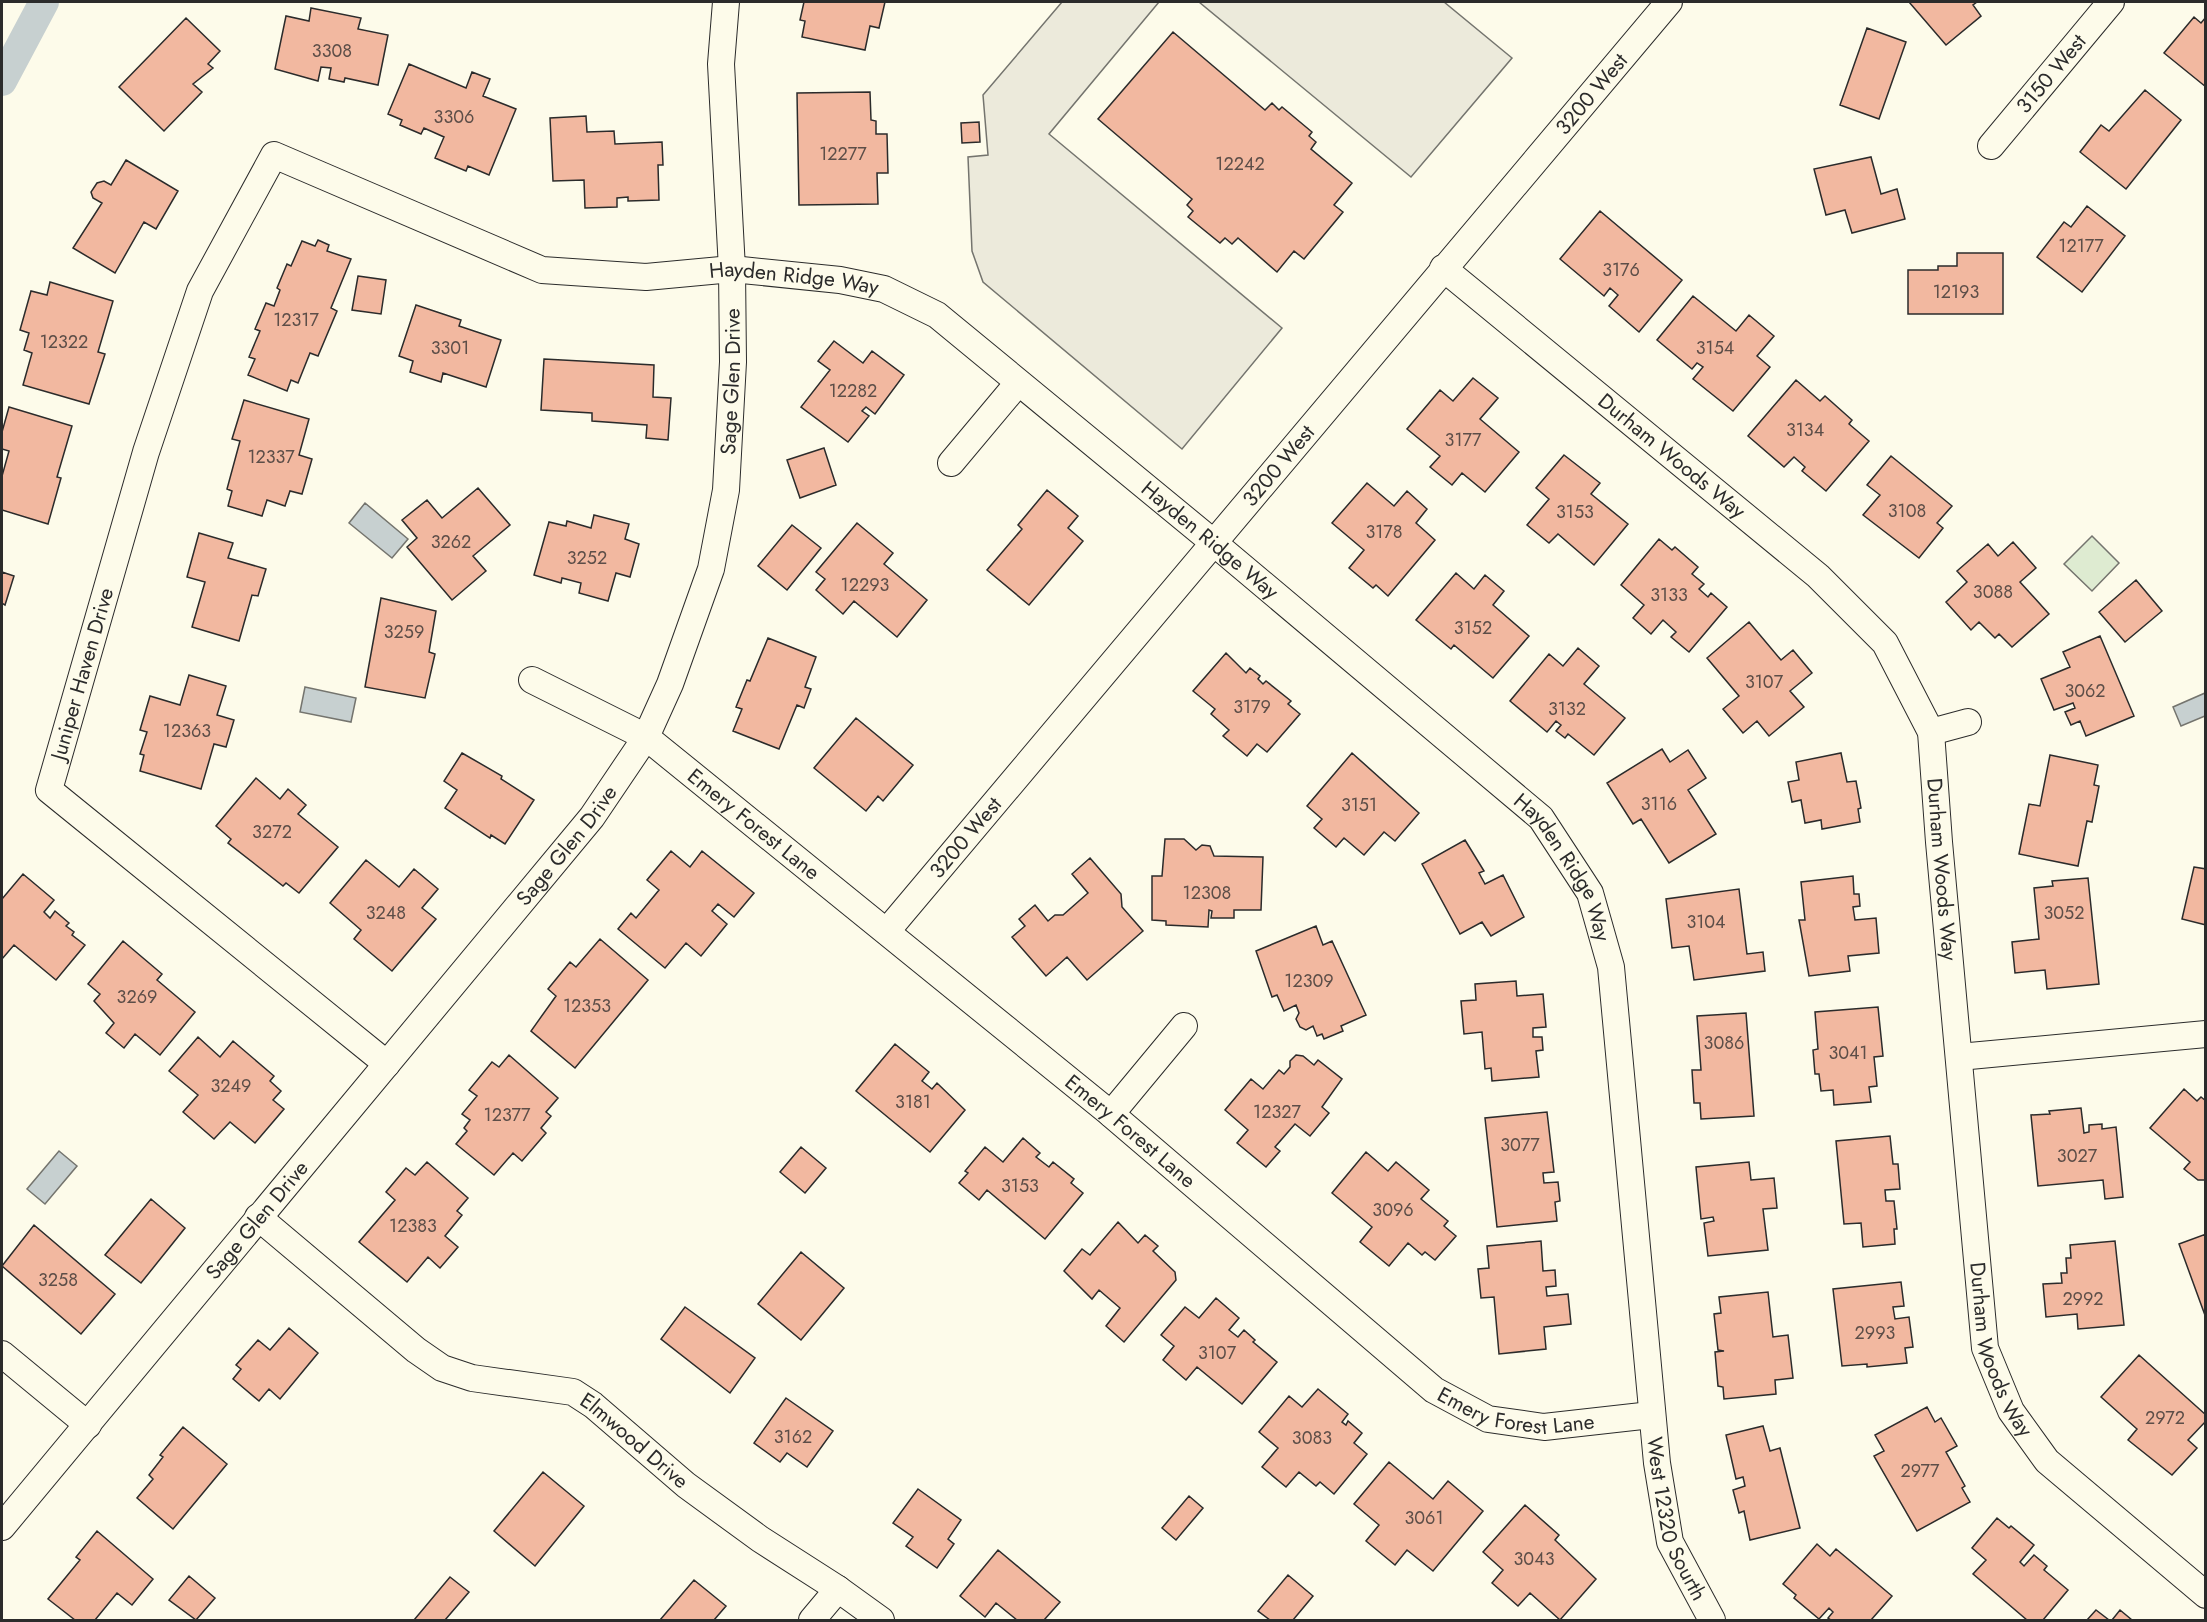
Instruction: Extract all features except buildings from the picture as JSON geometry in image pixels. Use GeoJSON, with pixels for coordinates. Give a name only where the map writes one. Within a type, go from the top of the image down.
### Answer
{"type":"FeatureCollection","features":[{"type":"Feature","properties":{"kind":"street","name":"Sage Glen Drive"},"geometry":{"type":"LineString","coordinates":[[2,1527],[592,817],[646,737],[670,684],[711,569],[726,490],[733,362],[732,269],[721,64],[726,2]]}},
{"type":"Feature","properties":{"kind":"street","name":"3200 West"},"geometry":{"type":"LineString","coordinates":[[887,931],[1668,2]]}},
{"type":"Feature","properties":{"kind":"street","name":"3150 West"},"geometry":{"type":"LineString","coordinates":[[1991,146],[2111,2]]}},
{"type":"Feature","properties":{"kind":"street","name":"Hayden Ridge Way"},"geometry":{"type":"LineString","coordinates":[[274,155],[542,270],[646,276],[732,269],[840,280],[884,289],[937,315],[1214,543],[1541,818],[1590,893],[1611,967],[1651,1415]]}},
{"type":"Feature","properties":{"kind":"street","name":"Juniper Haven Drive"},"geometry":{"type":"LineString","coordinates":[[274,155],[200,291],[146,452],[49,790],[387,1064]]}},
{"type":"Feature","properties":{"kind":"street","name":"Durham Woods Way"},"geometry":{"type":"LineString","coordinates":[[1443,268],[1818,576],[1885,643],[1931,732],[1985,1348],[2011,1411],[2047,1461],[2205,1595]]}},
{"type":"Feature","properties":{"kind":"street"},"geometry":{"type":"LineString","coordinates":[[951,463],[1018,383]]}},
{"type":"Feature","properties":{"kind":"street","name":"Emery Forest Lane"},"geometry":{"type":"LineString","coordinates":[[532,680],[646,737],[1111,1114],[1434,1390],[1488,1419],[1544,1427],[1651,1415]]}},
{"type":"Feature","properties":{"kind":"street"},"geometry":{"type":"LineString","coordinates":[[1931,732],[1968,722]]}},
{"type":"Feature","properties":{"kind":"street"},"geometry":{"type":"LineString","coordinates":[[1111,1114],[1184,1026]]}},
{"type":"Feature","properties":{"kind":"street"},"geometry":{"type":"LineString","coordinates":[[1959,1057],[2205,1034]]}},
{"type":"Feature","properties":{"kind":"street","name":"Elmwood Drive"},"geometry":{"type":"LineString","coordinates":[[258,1217],[416,1350],[442,1368],[472,1378],[573,1392],[686,1485],[760,1539],[838,1589],[881,1620]]}},
{"type":"Feature","properties":{"kind":"street"},"geometry":{"type":"LineString","coordinates":[[2,1354],[88,1425]]}},
{"type":"Feature","properties":{"kind":"street","name":"West 12320 Sourth"},"geometry":{"type":"LineString","coordinates":[[1651,1415],[1670,1542],[1712,1620]]}},
{"type":"Feature","properties":{"kind":"street"},"geometry":{"type":"LineString","coordinates":[[812,1620],[838,1589]]}},
{"type":"Feature","properties":{"kind":"green space"},"geometry":{"type":"Polygon","coordinates":[[[2092,536],[2119,563],[2092,591],[2064,564],[2092,536]]]}},
{"type":"Feature","properties":{"kind":"shaded area"},"geometry":{"type":"Polygon","coordinates":[[[1062,2],[1159,2],[1049,134],[1282,328],[1182,449],[983,282],[972,251],[968,157],[988,155],[983,95],[1062,2]]]}},
{"type":"Feature","properties":{"kind":"shaded area"},"geometry":{"type":"Polygon","coordinates":[[[1199,2],[1444,2],[1512,58],[1411,177],[1199,2]]]}},
{"type":"Feature","properties":{"kind":"shaded area"},"geometry":{"type":"Polygon","coordinates":[[[365,503],[408,539],[392,558],[349,523],[365,503]]]}},
{"type":"Feature","properties":{"kind":"shaded area"},"geometry":{"type":"Polygon","coordinates":[[[305,687],[356,698],[351,722],[300,712],[305,687]]]}},
{"type":"Feature","properties":{"kind":"shaded area"},"geometry":{"type":"Polygon","coordinates":[[[2205,693],[2205,716],[2181,726],[2173,707],[2205,693]]]}},
{"type":"Feature","properties":{"kind":"shaded area"},"geometry":{"type":"Polygon","coordinates":[[[59,1151],[77,1166],[45,1204],[27,1189],[59,1151]]]}},
{"type":"Feature","properties":{"kind":"waterway"},"geometry":{"type":"LineString","coordinates":[[2,81],[44,2]]}}]}
